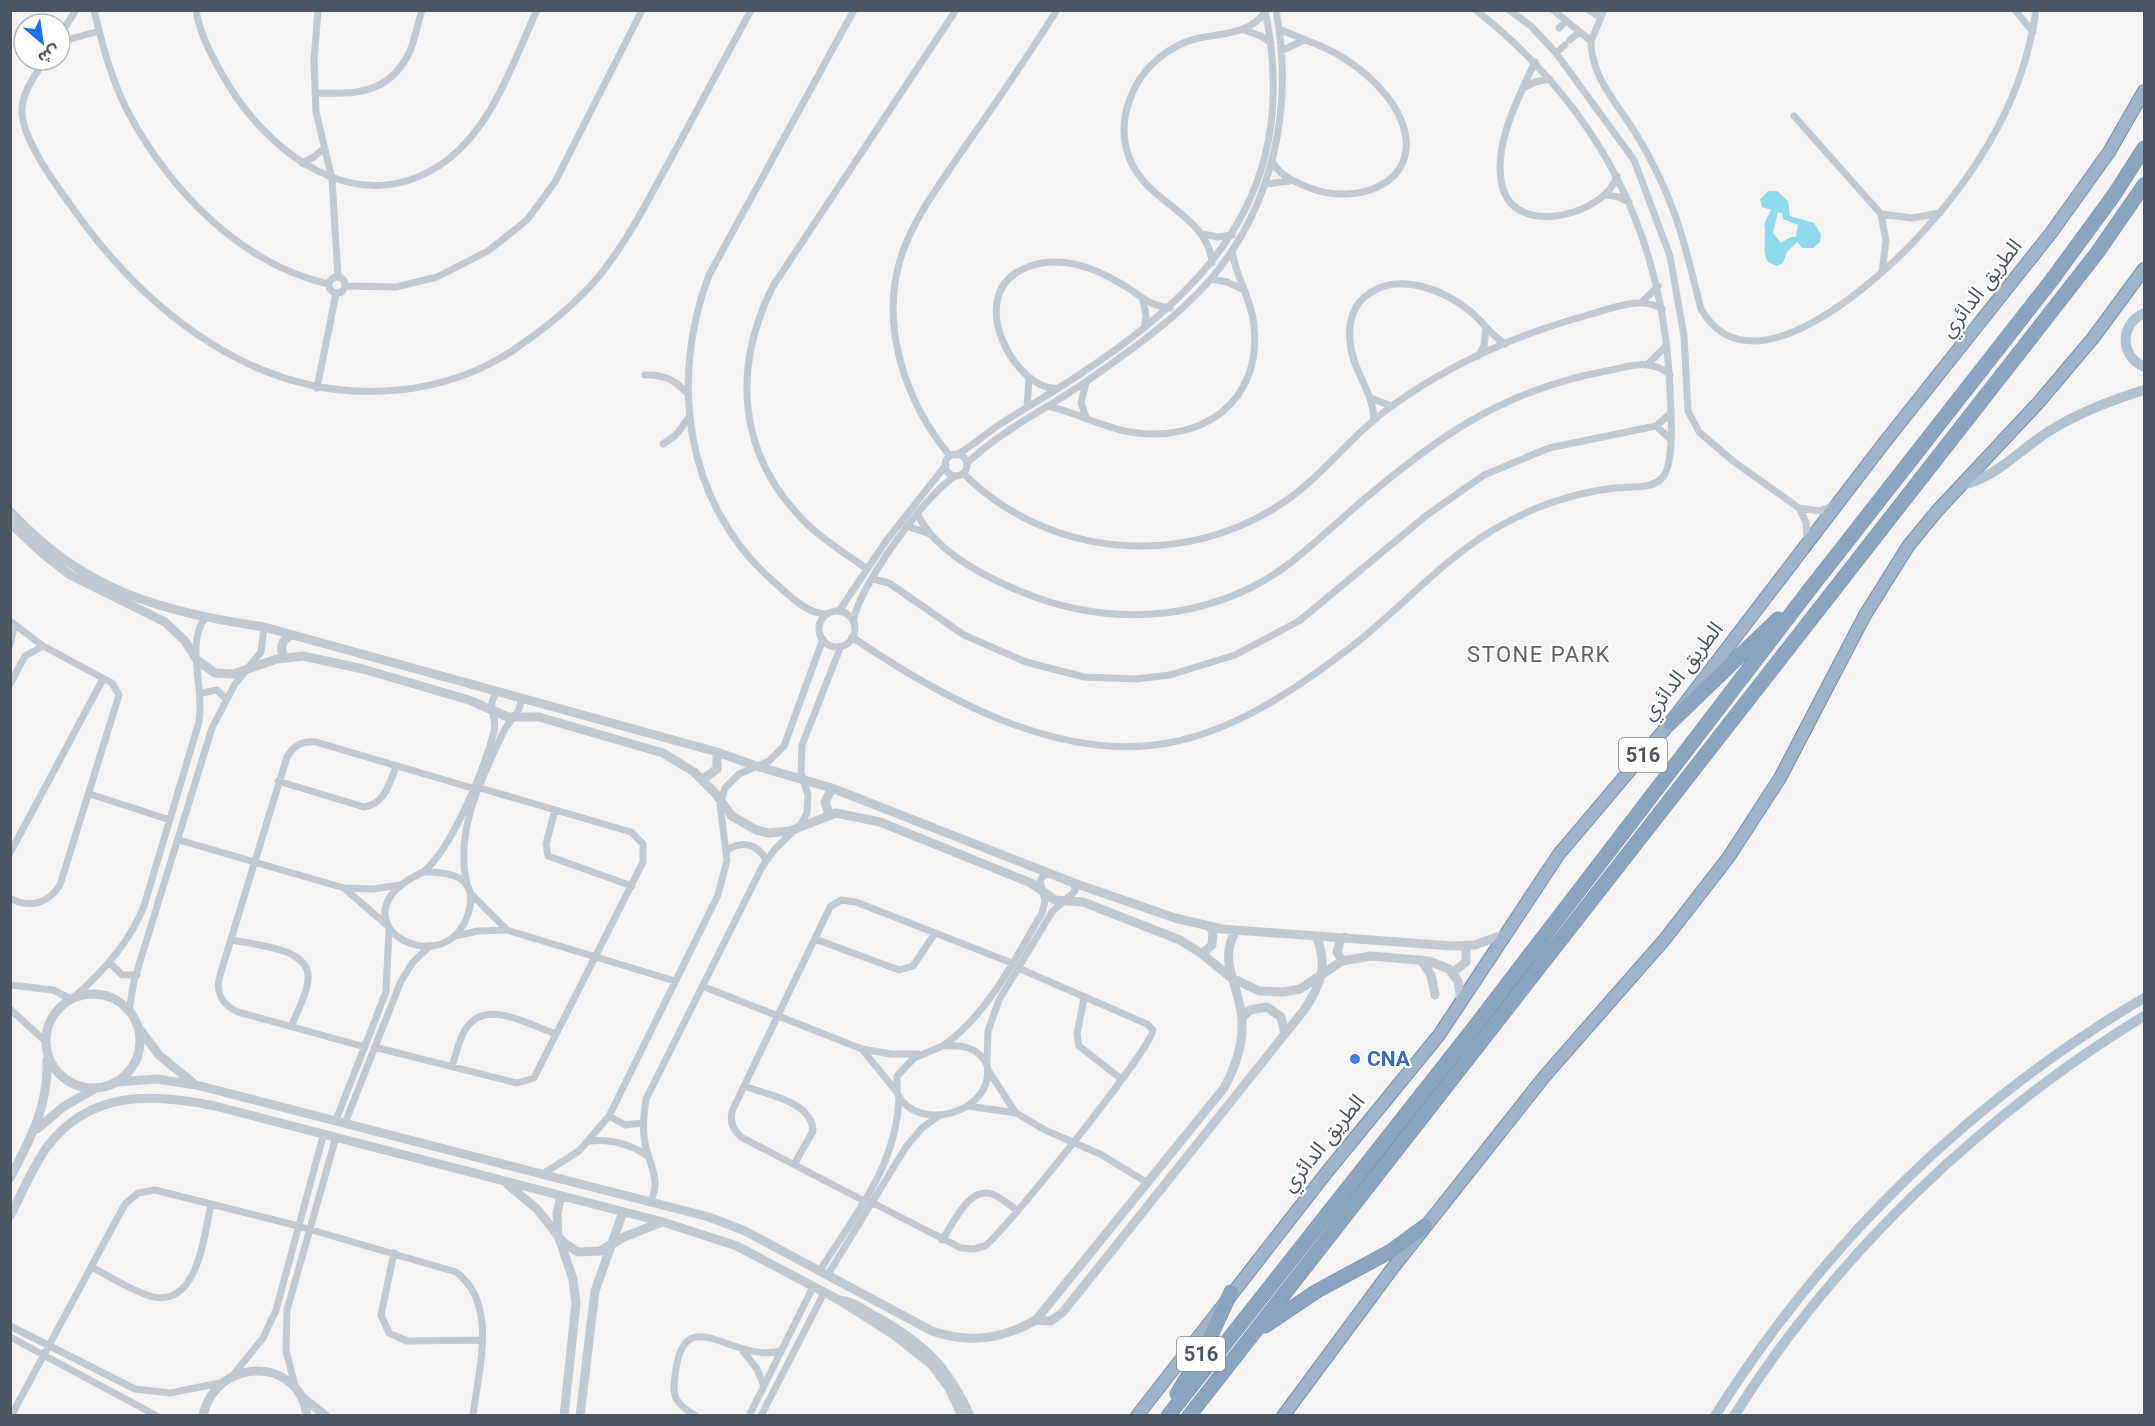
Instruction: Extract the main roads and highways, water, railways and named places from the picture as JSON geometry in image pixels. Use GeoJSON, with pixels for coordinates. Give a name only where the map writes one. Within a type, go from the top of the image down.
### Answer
{"type":"FeatureCollection","features":[{"type":"Feature","properties":{"kind":"highway","name":"الطريق الدائري"},"geometry":{"type":"LineString","coordinates":[[1137,1416],[1231,1292],[1439,1035],[1510,932],[1559,854],[1670,723],[1839,501],[2084,189],[2145,91]]}},
{"type":"Feature","properties":{"kind":"highway","name":"516"},"geometry":{"type":"LineString","coordinates":[[1169,1415],[1466,1038],[1810,589],[2051,281],[2145,148]]}},
{"type":"Feature","properties":{"kind":"highway","name":"516"},"geometry":{"type":"LineString","coordinates":[[1190,1416],[2097,253],[2145,185]]}},
{"type":"Feature","properties":{"kind":"highway"},"geometry":{"type":"LineString","coordinates":[[1283,1416],[1425,1226],[1544,1077],[1665,939],[1728,858],[1780,778],[1845,652],[1888,575],[1909,545],[1961,485],[2039,402],[2145,269]]}},
{"type":"Feature","properties":{"kind":"highway","name":"516"},"geometry":{"type":"LineString","coordinates":[[1670,723],[1810,589]]}},
{"type":"Feature","properties":{"kind":"highway"},"geometry":{"type":"LineString","coordinates":[[1254,1334],[1317,1291],[1391,1251],[1425,1226]]}},
{"type":"Feature","properties":{"kind":"highway","name":"516"},"geometry":{"type":"LineString","coordinates":[[1169,1415],[1177,1394],[1216,1327],[1231,1292]]}},
{"type":"Feature","properties":{"kind":"main road"},"geometry":{"type":"LineString","coordinates":[[2145,313],[2131,323],[2125,337],[2131,358],[2145,367]]}},
{"type":"Feature","properties":{"kind":"main road"},"geometry":{"type":"LineString","coordinates":[[1961,485],[1989,476],[2064,422],[2101,405],[2145,390]]}},
{"type":"Feature","properties":{"kind":"main road"},"geometry":{"type":"LineString","coordinates":[[1715,1416],[1752,1361],[1814,1280],[1908,1177],[1971,1119],[2021,1079],[2074,1042],[2145,998]]}},
{"type":"Feature","properties":{"kind":"main road"},"geometry":{"type":"LineString","coordinates":[[1734,1416],[1781,1346],[1805,1316],[1917,1194],[2027,1096],[2073,1062],[2145,1016]]}},
{"type":"Feature","properties":{"kind":"water"},"geometry":{"type":"Polygon","coordinates":[[[1769,191],[1777,191],[1788,201],[1790,216],[1814,223],[1821,234],[1820,242],[1813,248],[1802,248],[1797,242],[1787,252],[1783,263],[1777,266],[1768,262],[1765,253],[1764,224],[1771,210],[1762,207],[1760,199],[1769,191]],[[1778,212],[1773,233],[1781,243],[1791,237],[1796,237],[1798,225],[1783,219],[1782,213],[1778,212]]]}},
{"type":"Feature","properties":{"kind":"place","name":"CNA"},"geometry":{"type":"Point","coordinates":[1355,1059]}},
{"type":"Feature","properties":{"kind":"district","name":"STONE PARK"},"geometry":{"type":"Point","coordinates":[1539,654]}}]}
